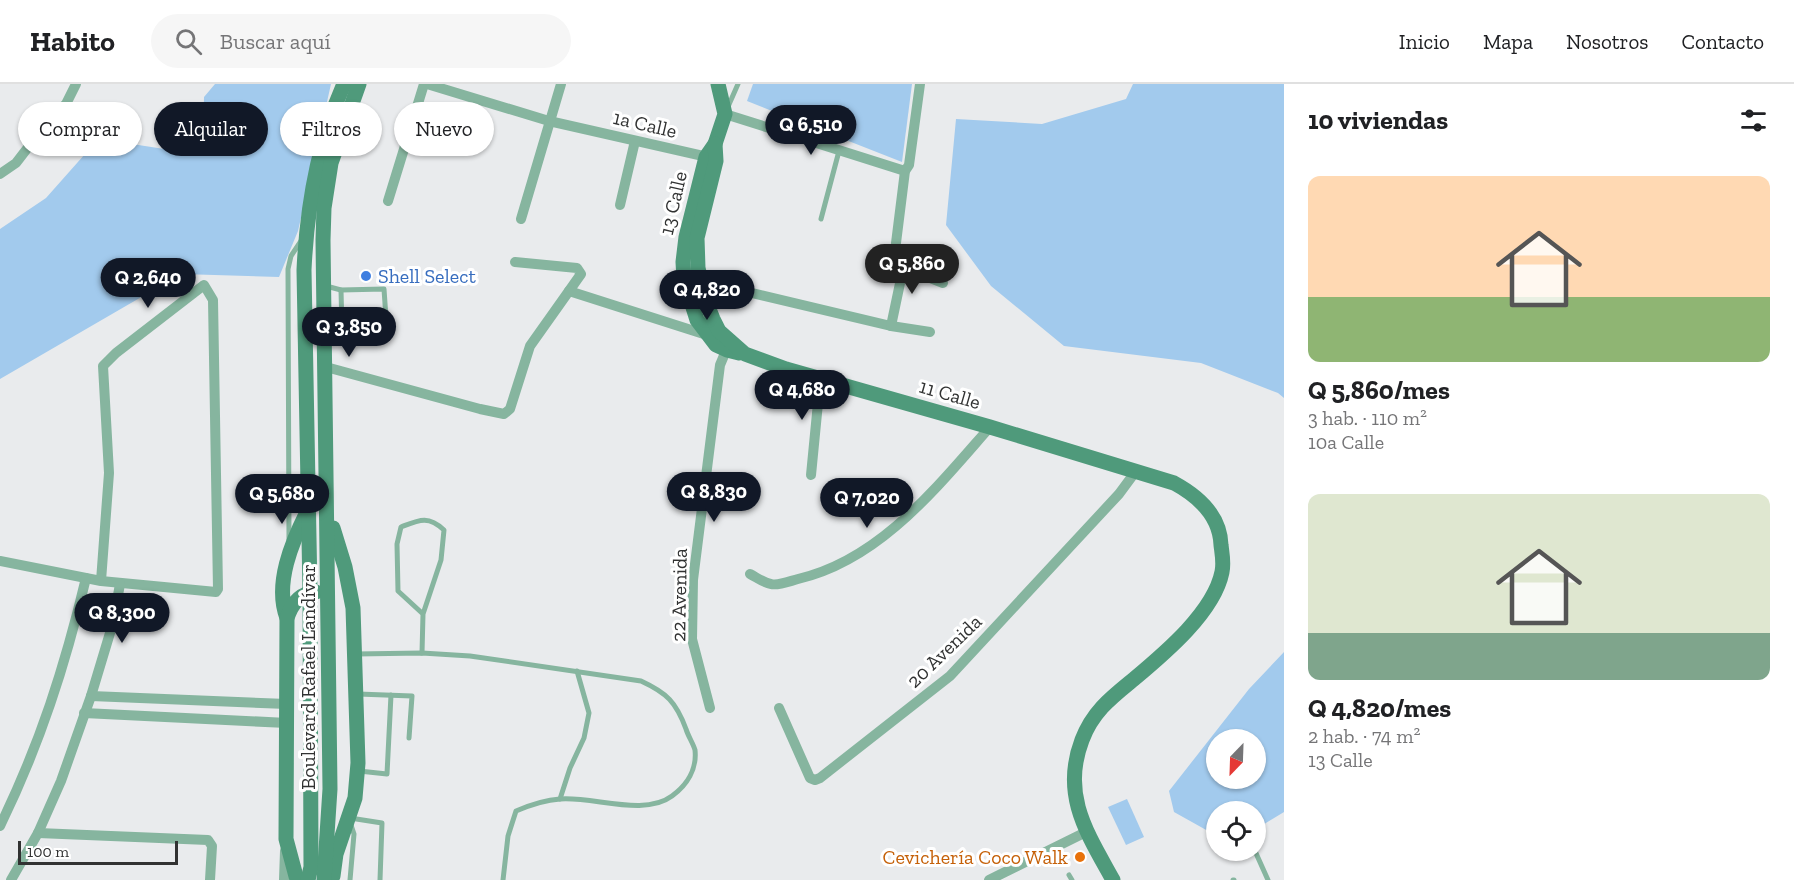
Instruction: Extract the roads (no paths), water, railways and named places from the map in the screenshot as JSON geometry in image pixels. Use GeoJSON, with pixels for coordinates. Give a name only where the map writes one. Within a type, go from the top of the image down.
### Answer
{"type":"FeatureCollection","features":[{"type":"Feature","properties":{"kind":"main road","name":"Boulevard Rafael Landívar"},"geometry":{"type":"LineString","coordinates":[[308,880],[311,867],[310,592],[304,270],[306,234],[315,180],[322,148],[344,84]]}},
{"type":"Feature","properties":{"kind":"main road","name":"Boulevard Rafael Landívar"},"geometry":{"type":"LineString","coordinates":[[324,880],[330,789],[324,208],[332,163],[360,84]]}},
{"type":"Feature","properties":{"kind":"main road"},"geometry":{"type":"LineString","coordinates":[[718,84],[725,114]]}},
{"type":"Feature","properties":{"kind":"main road","name":"13 Calle"},"geometry":{"type":"LineString","coordinates":[[725,114],[686,237],[683,262],[684,279],[697,320],[716,345],[728,345]]}},
{"type":"Feature","properties":{"kind":"main road","name":"13 Calle"},"geometry":{"type":"LineString","coordinates":[[712,153],[696,255],[702,289],[713,320],[728,345]]}},
{"type":"Feature","properties":{"kind":"main road","name":"11 Calle"},"geometry":{"type":"LineString","coordinates":[[728,345],[745,354],[786,369],[990,427],[1174,483],[1197,498],[1210,513],[1221,535],[1223,570],[1216,591],[1202,612],[1165,650],[1105,702],[1081,742],[1074,787],[1077,807],[1108,878]]}},
{"type":"Feature","properties":{"kind":"main road"},"geometry":{"type":"LineString","coordinates":[[297,880],[286,839],[287,618],[284,610],[284,596],[289,552],[308,511]]}},
{"type":"Feature","properties":{"kind":"main road"},"geometry":{"type":"LineString","coordinates":[[328,511],[345,567],[353,608],[357,771],[355,798],[336,854],[332,880]]}},
{"type":"Feature","properties":{"kind":"main road"},"geometry":{"type":"LineString","coordinates":[[287,618],[296,600],[310,592],[337,594],[353,608]]}},
{"type":"Feature","properties":{"kind":"street"},"geometry":{"type":"LineString","coordinates":[[0,174],[16,163],[53,114],[66,104],[76,84]]}},
{"type":"Feature","properties":{"kind":"street"},"geometry":{"type":"LineString","coordinates":[[388,201],[426,84]]}},
{"type":"Feature","properties":{"kind":"street","name":"1a Calle"},"geometry":{"type":"LineString","coordinates":[[426,84],[549,121],[635,141],[712,153]]}},
{"type":"Feature","properties":{"kind":"street"},"geometry":{"type":"LineString","coordinates":[[521,219],[561,84]]}},
{"type":"Feature","properties":{"kind":"street"},"geometry":{"type":"LineString","coordinates":[[896,243],[905,171],[909,165],[920,84]]}},
{"type":"Feature","properties":{"kind":"street"},"geometry":{"type":"LineString","coordinates":[[725,114],[905,171]]}},
{"type":"Feature","properties":{"kind":"street"},"geometry":{"type":"LineString","coordinates":[[620,205],[635,141]]}},
{"type":"Feature","properties":{"kind":"street"},"geometry":{"type":"LineString","coordinates":[[326,367],[504,414],[510,410],[530,346],[581,274],[577,268],[569,266],[515,262]]}},
{"type":"Feature","properties":{"kind":"street"},"geometry":{"type":"LineString","coordinates":[[891,326],[903,269],[943,283]]}},
{"type":"Feature","properties":{"kind":"street"},"geometry":{"type":"LineString","coordinates":[[0,561],[101,581],[120,584],[216,592],[218,589],[213,300],[204,285],[116,353],[103,366],[109,473],[101,581]]}},
{"type":"Feature","properties":{"kind":"street"},"geometry":{"type":"LineString","coordinates":[[691,306],[702,289],[709,285],[718,285],[891,326],[930,332]]}},
{"type":"Feature","properties":{"kind":"street"},"geometry":{"type":"LineString","coordinates":[[569,291],[710,336]]}},
{"type":"Feature","properties":{"kind":"street","name":"22 Avenida"},"geometry":{"type":"LineString","coordinates":[[710,708],[692,639],[693,580],[720,365],[728,345]]}},
{"type":"Feature","properties":{"kind":"street"},"geometry":{"type":"LineString","coordinates":[[786,369],[782,392],[786,398],[812,397],[818,403],[811,475]]}},
{"type":"Feature","properties":{"kind":"street"},"geometry":{"type":"LineString","coordinates":[[750,574],[772,585],[812,576],[842,563],[906,518],[934,491],[990,427]]}},
{"type":"Feature","properties":{"kind":"street","name":"20 Avenida"},"geometry":{"type":"LineString","coordinates":[[779,708],[810,778],[815,780],[820,778],[950,676],[1119,494],[1136,471]]}},
{"type":"Feature","properties":{"kind":"street"},"geometry":{"type":"LineString","coordinates":[[0,826],[22,781],[57,687],[87,578]]}},
{"type":"Feature","properties":{"kind":"street"},"geometry":{"type":"LineString","coordinates":[[11,880],[38,833],[61,781],[91,696],[113,623],[120,584]]}},
{"type":"Feature","properties":{"kind":"street"},"geometry":{"type":"LineString","coordinates":[[91,696],[287,704]]}},
{"type":"Feature","properties":{"kind":"street"},"geometry":{"type":"LineString","coordinates":[[176,700],[177,718]]}},
{"type":"Feature","properties":{"kind":"street"},"geometry":{"type":"LineString","coordinates":[[232,702],[232,720]]}},
{"type":"Feature","properties":{"kind":"street"},"geometry":{"type":"LineString","coordinates":[[84,712],[287,723]]}},
{"type":"Feature","properties":{"kind":"street"},"geometry":{"type":"LineString","coordinates":[[989,880],[1086,832]]}},
{"type":"Feature","properties":{"kind":"street"},"geometry":{"type":"LineString","coordinates":[[38,833],[208,840],[212,846],[210,880]]}},
{"type":"Feature","properties":{"kind":"street"},"geometry":{"type":"LineString","coordinates":[[284,880],[286,839]]}},
{"type":"Feature","properties":{"kind":"lane"},"geometry":{"type":"LineString","coordinates":[[725,114],[738,84]]}},
{"type":"Feature","properties":{"kind":"lane"},"geometry":{"type":"LineString","coordinates":[[821,219],[840,150]]}},
{"type":"Feature","properties":{"kind":"lane"},"geometry":{"type":"LineString","coordinates":[[289,552],[288,269],[295,247],[306,234]]}},
{"type":"Feature","properties":{"kind":"lane"},"geometry":{"type":"LineString","coordinates":[[324,285],[341,290],[384,289],[386,318],[375,327],[325,332]]}},
{"type":"Feature","properties":{"kind":"lane"},"geometry":{"type":"LineString","coordinates":[[341,290],[342,330]]}},
{"type":"Feature","properties":{"kind":"lane"},"geometry":{"type":"LineString","coordinates":[[422,653],[423,614],[441,560],[444,530],[435,522],[420,519],[400,527],[397,544],[398,591],[423,614]]}},
{"type":"Feature","properties":{"kind":"lane"},"geometry":{"type":"LineString","coordinates":[[354,654],[422,653],[470,656],[641,681],[660,690],[681,713],[694,748],[695,761],[690,779],[672,796],[658,804],[627,805],[560,799],[516,811],[508,837],[503,880]]}},
{"type":"Feature","properties":{"kind":"lane"},"geometry":{"type":"LineString","coordinates":[[560,799],[570,768],[584,738],[589,713],[577,671]]}},
{"type":"Feature","properties":{"kind":"lane"},"geometry":{"type":"LineString","coordinates":[[356,694],[412,696],[409,738]]}},
{"type":"Feature","properties":{"kind":"lane"},"geometry":{"type":"LineString","coordinates":[[357,771],[387,774],[391,695]]}},
{"type":"Feature","properties":{"kind":"lane"},"geometry":{"type":"LineString","coordinates":[[350,880],[354,834],[348,818],[382,823],[380,880]]}},
{"type":"Feature","properties":{"kind":"lane"},"geometry":{"type":"LineString","coordinates":[[1259,861],[1268,880]]}},
{"type":"Feature","properties":{"kind":"place","name":"Shell Select"},"geometry":{"type":"Point","coordinates":[366,276]}},
{"type":"Feature","properties":{"kind":"place","name":"Cevichería Coco Walk"},"geometry":{"type":"Point","coordinates":[1080,857]}}]}
